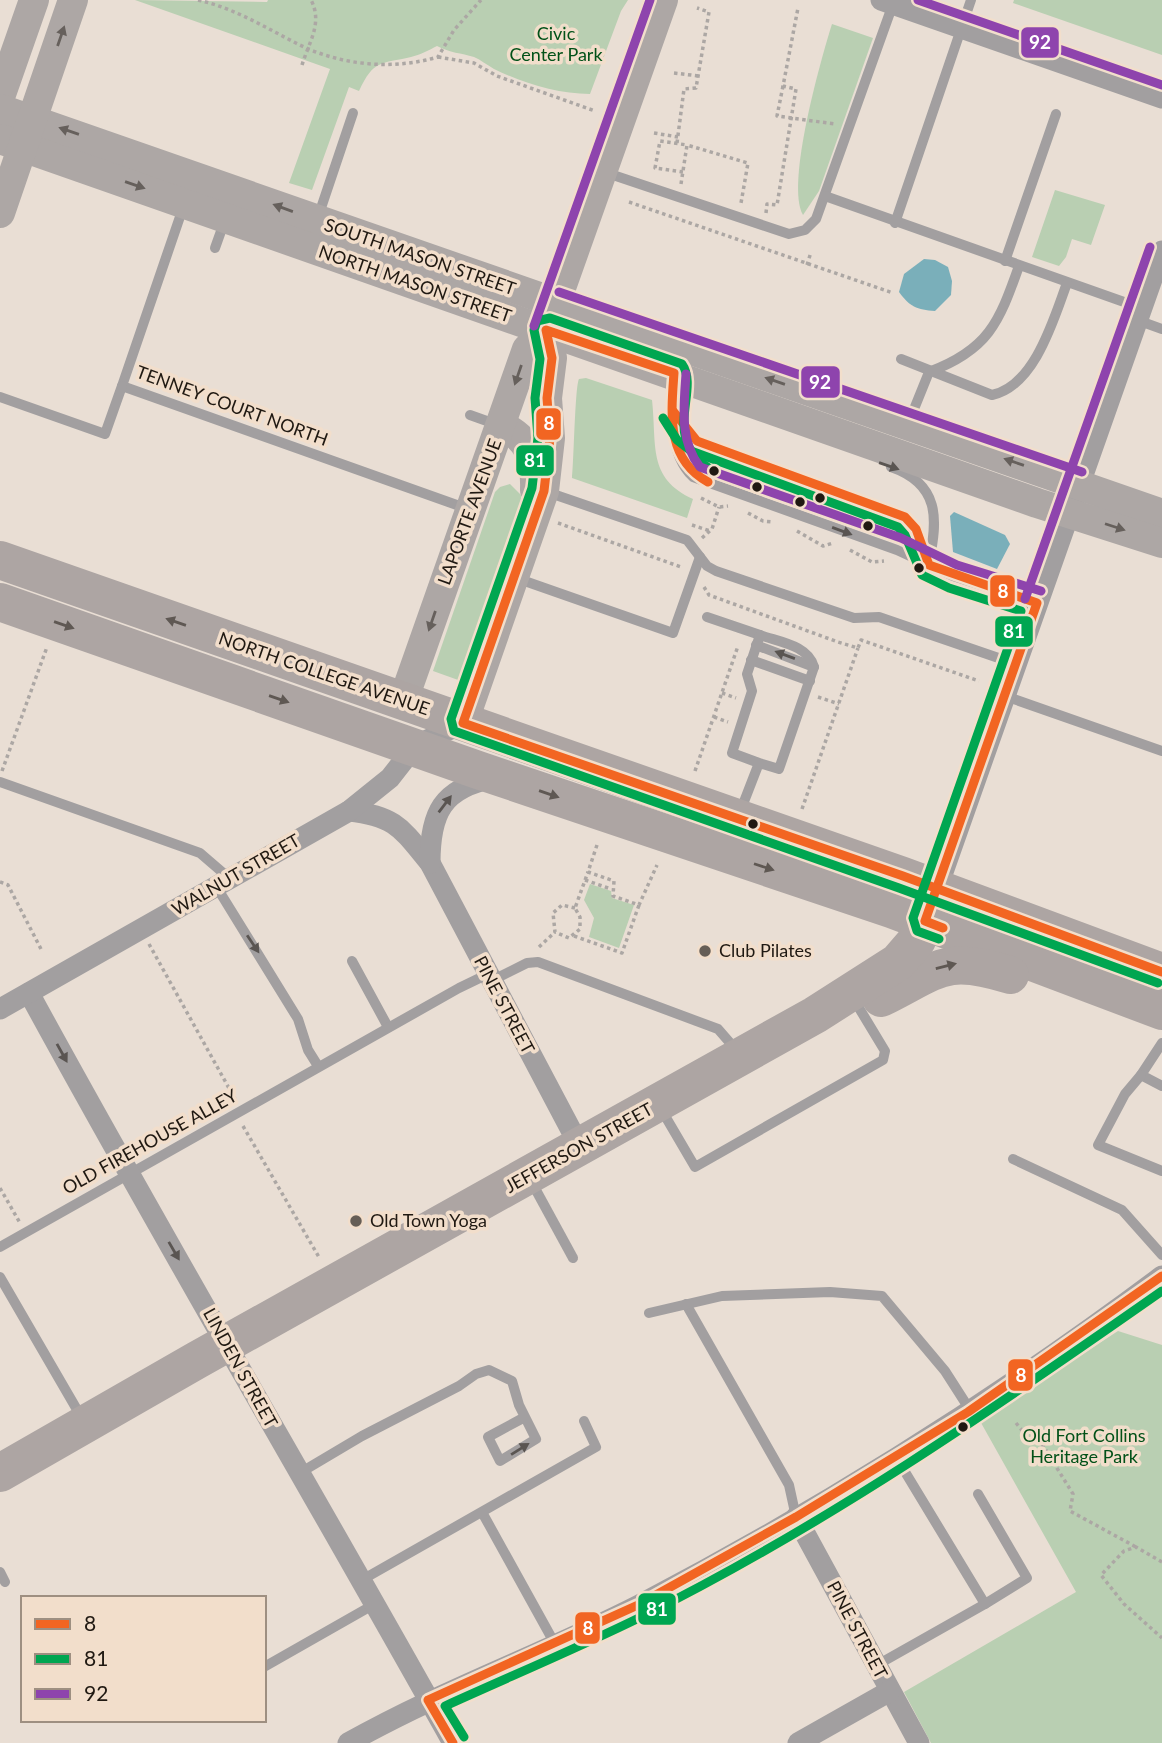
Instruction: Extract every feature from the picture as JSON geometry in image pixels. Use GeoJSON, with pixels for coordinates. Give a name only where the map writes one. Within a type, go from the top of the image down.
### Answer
{"type":"FeatureCollection","features":[{"type":"Feature","properties":{"kind":"highway","name":"NORTH COLLEGE AVENUE"},"geometry":{"type":"LineString","coordinates":[[0,560],[738,818],[931,905],[1105,989],[1162,1011]]}},
{"type":"Feature","properties":{"kind":"highway","name":"NORTH COLLEGE AVENUE"},"geometry":{"type":"LineString","coordinates":[[0,602],[499,777],[1162,972]]}},
{"type":"Feature","properties":{"kind":"highway","name":"JEFFERSON STREET"},"geometry":{"type":"LineString","coordinates":[[0,1473],[658,1104],[740,1055],[816,1015],[855,1001],[898,962],[917,940],[931,905]]}},
{"type":"Feature","properties":{"kind":"highway"},"geometry":{"type":"LineString","coordinates":[[855,1001],[923,973],[959,963],[982,966],[1044,985],[1105,989]]}},
{"type":"Feature","properties":{"kind":"street"},"geometry":{"type":"LineString","coordinates":[[0,97],[34,0]]}},
{"type":"Feature","properties":{"kind":"street"},"geometry":{"type":"LineString","coordinates":[[0,213],[19,135],[74,0]]}},
{"type":"Feature","properties":{"kind":"street","name":"LAPORTE AVENUE"},"geometry":{"type":"LineString","coordinates":[[403,701],[527,349],[551,317],[663,0]]}},
{"type":"Feature","properties":{"kind":"street"},"geometry":{"type":"LineString","coordinates":[[887,2],[918,7],[961,30],[1162,98]]}},
{"type":"Feature","properties":{"kind":"street","name":"SOUTH MASON STREET"},"geometry":{"type":"LineString","coordinates":[[0,109],[19,135],[316,220],[551,317],[907,427],[1162,514]]}},
{"type":"Feature","properties":{"kind":"street","name":"NORTH MASON STREET"},"geometry":{"type":"LineString","coordinates":[[19,135],[185,203],[551,317],[674,373],[1069,513],[1162,543]]}},
{"type":"Feature","properties":{"kind":"street"},"geometry":{"type":"LineString","coordinates":[[931,905],[1162,251]]}},
{"type":"Feature","properties":{"kind":"street","name":"LAPORTE AVENUE"},"geometry":{"type":"LineString","coordinates":[[463,723],[516,578],[544,491],[550,438],[547,398],[552,358],[551,317]]}},
{"type":"Feature","properties":{"kind":"street"},"geometry":{"type":"LineString","coordinates":[[501,426],[517,433],[528,447],[534,468],[535,489],[516,550],[516,578]]}},
{"type":"Feature","properties":{"kind":"street"},"geometry":{"type":"LineString","coordinates":[[403,701],[415,746],[463,723]]}},
{"type":"Feature","properties":{"kind":"street","name":"WALNUT STREET"},"geometry":{"type":"LineString","coordinates":[[0,1009],[349,811],[390,778],[415,746]]}},
{"type":"Feature","properties":{"kind":"street"},"geometry":{"type":"LineString","coordinates":[[430,863],[430,836],[434,820],[445,801],[474,782],[499,777]]}},
{"type":"Feature","properties":{"kind":"street","name":"PINE STREET"},"geometry":{"type":"LineString","coordinates":[[349,811],[376,814],[391,820],[408,835],[430,863],[580,1147]]}},
{"type":"Feature","properties":{"kind":"street","name":"LINDEN STREET"},"geometry":{"type":"LineString","coordinates":[[29,993],[228,1343],[298,1474],[453,1743]]}},
{"type":"Feature","properties":{"kind":"street"},"geometry":{"type":"LineString","coordinates":[[348,1743],[428,1700],[638,1605],[796,1517],[970,1410],[1162,1276]]}},
{"type":"Feature","properties":{"kind":"street","name":"PINE STREET"},"geometry":{"type":"LineString","coordinates":[[796,1517],[919,1743]]}},
{"type":"Feature","properties":{"kind":"street"},"geometry":{"type":"LineString","coordinates":[[798,1743],[890,1691]]}},
{"type":"Feature","properties":{"kind":"lane"},"geometry":{"type":"LineString","coordinates":[[895,223],[971,0]]}},
{"type":"Feature","properties":{"kind":"lane"},"geometry":{"type":"LineString","coordinates":[[603,172],[789,234],[805,230],[816,219],[825,196],[887,2]]}},
{"type":"Feature","properties":{"kind":"lane"},"geometry":{"type":"LineString","coordinates":[[316,220],[353,113]]}},
{"type":"Feature","properties":{"kind":"lane"},"geometry":{"type":"LineString","coordinates":[[1005,261],[1056,114]]}},
{"type":"Feature","properties":{"kind":"lane"},"geometry":{"type":"LineString","coordinates":[[825,196],[1068,283],[1139,314],[1162,329]]}},
{"type":"Feature","properties":{"kind":"lane","name":"TENNEY COURT NORTH"},"geometry":{"type":"LineString","coordinates":[[185,203],[122,386],[470,510]]}},
{"type":"Feature","properties":{"kind":"lane"},"geometry":{"type":"LineString","coordinates":[[215,248],[226,217]]}},
{"type":"Feature","properties":{"kind":"lane"},"geometry":{"type":"LineString","coordinates":[[907,427],[929,372],[973,351],[991,332],[1004,311],[1019,266]]}},
{"type":"Feature","properties":{"kind":"lane"},"geometry":{"type":"LineString","coordinates":[[901,359],[992,395],[1004,393],[1035,360],[1068,283]]}},
{"type":"Feature","properties":{"kind":"lane"},"geometry":{"type":"LineString","coordinates":[[674,373],[676,452],[682,466],[693,477],[897,550],[953,576],[1037,603]]}},
{"type":"Feature","properties":{"kind":"lane"},"geometry":{"type":"LineString","coordinates":[[0,397],[105,434],[122,386]]}},
{"type":"Feature","properties":{"kind":"lane"},"geometry":{"type":"LineString","coordinates":[[741,397],[766,421]]}},
{"type":"Feature","properties":{"kind":"lane"},"geometry":{"type":"LineString","coordinates":[[673,411],[687,432],[697,441],[905,517],[916,529],[929,565]]}},
{"type":"Feature","properties":{"kind":"lane"},"geometry":{"type":"LineString","coordinates":[[470,415],[501,426]]}},
{"type":"Feature","properties":{"kind":"lane"},"geometry":{"type":"LineString","coordinates":[[877,462],[903,471],[927,491],[934,510],[935,535],[929,565]]}},
{"type":"Feature","properties":{"kind":"lane"},"geometry":{"type":"LineString","coordinates":[[544,491],[687,540],[700,557],[716,571],[854,618],[879,617],[1016,664]]}},
{"type":"Feature","properties":{"kind":"lane"},"geometry":{"type":"LineString","coordinates":[[516,578],[673,633],[700,557]]}},
{"type":"Feature","properties":{"kind":"lane"},"geometry":{"type":"LineString","coordinates":[[707,617],[758,640],[803,650],[811,656],[814,667],[779,769],[732,753],[752,691],[747,674],[758,640]]}},
{"type":"Feature","properties":{"kind":"lane"},"geometry":{"type":"LineString","coordinates":[[751,660],[810,681]]}},
{"type":"Feature","properties":{"kind":"lane"},"geometry":{"type":"LineString","coordinates":[[1004,696],[1162,751]]}},
{"type":"Feature","properties":{"kind":"lane"},"geometry":{"type":"LineString","coordinates":[[738,818],[759,763]]}},
{"type":"Feature","properties":{"kind":"lane"},"geometry":{"type":"LineString","coordinates":[[0,782],[200,853],[223,882],[298,1019],[307,1050],[318,1066]]}},
{"type":"Feature","properties":{"kind":"lane"},"geometry":{"type":"LineString","coordinates":[[352,961],[388,1027]]}},
{"type":"Feature","properties":{"kind":"lane","name":"OLD FIREHOUSE ALLEY"},"geometry":{"type":"LineString","coordinates":[[0,1247],[388,1027],[527,963],[538,962],[719,1029],[740,1055]]}},
{"type":"Feature","properties":{"kind":"lane"},"geometry":{"type":"LineString","coordinates":[[658,1104],[695,1167],[883,1060],[885,1051],[855,1001]]}},
{"type":"Feature","properties":{"kind":"lane"},"geometry":{"type":"LineString","coordinates":[[1162,1043],[1125,1094],[1098,1145],[1162,1171]]}},
{"type":"Feature","properties":{"kind":"lane"},"geometry":{"type":"LineString","coordinates":[[1141,1075],[1162,1086]]}},
{"type":"Feature","properties":{"kind":"lane"},"geometry":{"type":"LineString","coordinates":[[1013,1159],[1122,1210],[1162,1255]]}},
{"type":"Feature","properties":{"kind":"lane"},"geometry":{"type":"LineString","coordinates":[[529,1176],[573,1258]]}},
{"type":"Feature","properties":{"kind":"lane"},"geometry":{"type":"LineString","coordinates":[[0,1277],[85,1424]]}},
{"type":"Feature","properties":{"kind":"lane"},"geometry":{"type":"LineString","coordinates":[[649,1313],[722,1296],[830,1292],[882,1296],[945,1371],[970,1410]]}},
{"type":"Feature","properties":{"kind":"lane"},"geometry":{"type":"LineString","coordinates":[[686,1304],[789,1485],[796,1517]]}},
{"type":"Feature","properties":{"kind":"lane"},"geometry":{"type":"LineString","coordinates":[[298,1474],[362,1436],[392,1423],[476,1374],[489,1370],[512,1381],[536,1439],[500,1461],[488,1437],[525,1417]]}},
{"type":"Feature","properties":{"kind":"lane"},"geometry":{"type":"LineString","coordinates":[[360,1581],[483,1514],[596,1447],[584,1422]]}},
{"type":"Feature","properties":{"kind":"lane"},"geometry":{"type":"LineString","coordinates":[[896,1457],[985,1604]]}},
{"type":"Feature","properties":{"kind":"lane"},"geometry":{"type":"LineString","coordinates":[[877,1665],[1027,1578],[978,1494]]}},
{"type":"Feature","properties":{"kind":"lane"},"geometry":{"type":"LineString","coordinates":[[483,1514],[555,1644]]}},
{"type":"Feature","properties":{"kind":"lane"},"geometry":{"type":"LineString","coordinates":[[266,1666],[373,1605]]}},
{"type":"Feature","properties":{"kind":"path"},"geometry":{"type":"LineString","coordinates":[[198,0],[245,15],[308,48],[336,59],[382,65],[415,64],[438,57],[474,63],[497,76],[595,111]]}},
{"type":"Feature","properties":{"kind":"path"},"geometry":{"type":"LineString","coordinates":[[302,65],[316,25],[317,16],[311,0]]}},
{"type":"Feature","properties":{"kind":"path"},"geometry":{"type":"LineString","coordinates":[[438,57],[454,30],[478,1]]}},
{"type":"Feature","properties":{"kind":"path"},"geometry":{"type":"LineString","coordinates":[[677,143],[684,89],[696,88],[709,12],[697,8]]}},
{"type":"Feature","properties":{"kind":"path"},"geometry":{"type":"LineString","coordinates":[[798,8],[777,116],[842,125]]}},
{"type":"Feature","properties":{"kind":"path"},"geometry":{"type":"LineString","coordinates":[[674,73],[699,76]]}},
{"type":"Feature","properties":{"kind":"path"},"geometry":{"type":"LineString","coordinates":[[766,213],[767,204],[777,205],[796,89],[783,86]]}},
{"type":"Feature","properties":{"kind":"path"},"geometry":{"type":"LineString","coordinates":[[654,133],[678,136]]}},
{"type":"Feature","properties":{"kind":"path"},"geometry":{"type":"LineString","coordinates":[[683,172],[655,168],[660,141],[687,145],[748,163],[741,203]]}},
{"type":"Feature","properties":{"kind":"path"},"geometry":{"type":"LineString","coordinates":[[681,184],[687,145]]}},
{"type":"Feature","properties":{"kind":"path"},"geometry":{"type":"LineString","coordinates":[[629,202],[893,293]]}},
{"type":"Feature","properties":{"kind":"path"},"geometry":{"type":"LineString","coordinates":[[755,247],[759,234]]}},
{"type":"Feature","properties":{"kind":"path"},"geometry":{"type":"LineString","coordinates":[[807,265],[811,252]]}},
{"type":"Feature","properties":{"kind":"path"},"geometry":{"type":"LineString","coordinates":[[701,498],[719,507],[733,505]]}},
{"type":"Feature","properties":{"kind":"path"},"geometry":{"type":"LineString","coordinates":[[702,538],[710,531],[719,507]]}},
{"type":"Feature","properties":{"kind":"path"},"geometry":{"type":"LineString","coordinates":[[743,511],[763,521],[783,526]]}},
{"type":"Feature","properties":{"kind":"path"},"geometry":{"type":"LineString","coordinates":[[558,523],[687,569]]}},
{"type":"Feature","properties":{"kind":"path"},"geometry":{"type":"LineString","coordinates":[[692,524],[710,531]]}},
{"type":"Feature","properties":{"kind":"path"},"geometry":{"type":"LineString","coordinates":[[791,528],[823,546],[837,543]]}},
{"type":"Feature","properties":{"kind":"path"},"geometry":{"type":"LineString","coordinates":[[848,549],[872,562],[891,561]]}},
{"type":"Feature","properties":{"kind":"path"},"geometry":{"type":"LineString","coordinates":[[673,564],[677,552]]}},
{"type":"Feature","properties":{"kind":"path"},"geometry":{"type":"LineString","coordinates":[[700,579],[709,596],[858,648]]}},
{"type":"Feature","properties":{"kind":"path"},"geometry":{"type":"LineString","coordinates":[[0,775],[56,622]]}},
{"type":"Feature","properties":{"kind":"path"},"geometry":{"type":"LineString","coordinates":[[802,809],[862,640],[979,681]]}},
{"type":"Feature","properties":{"kind":"path"},"geometry":{"type":"LineString","coordinates":[[695,771],[738,646]]}},
{"type":"Feature","properties":{"kind":"path"},"geometry":{"type":"LineString","coordinates":[[722,693],[739,699]]}},
{"type":"Feature","properties":{"kind":"path"},"geometry":{"type":"LineString","coordinates":[[813,695],[839,704]]}},
{"type":"Feature","properties":{"kind":"path"},"geometry":{"type":"LineString","coordinates":[[714,717],[730,723]]}},
{"type":"Feature","properties":{"kind":"path"},"geometry":{"type":"LineString","coordinates":[[575,908],[597,845]]}},
{"type":"Feature","properties":{"kind":"path"},"geometry":{"type":"LineString","coordinates":[[574,936],[622,953],[657,865]]}},
{"type":"Feature","properties":{"kind":"path"},"geometry":{"type":"LineString","coordinates":[[588,872],[614,881],[611,889],[613,896],[639,905]]}},
{"type":"Feature","properties":{"kind":"path"},"geometry":{"type":"LineString","coordinates":[[585,880],[611,889]]}},
{"type":"Feature","properties":{"kind":"path"},"geometry":{"type":"LineString","coordinates":[[0,882],[8,884],[41,949]]}},
{"type":"Feature","properties":{"kind":"path"},"geometry":{"type":"LineString","coordinates":[[562,905],[575,908],[580,917],[580,929],[569,938],[555,932],[553,913],[562,905]]}},
{"type":"Feature","properties":{"kind":"path"},"geometry":{"type":"LineString","coordinates":[[141,930],[336,1285]]}},
{"type":"Feature","properties":{"kind":"path"},"geometry":{"type":"LineString","coordinates":[[534,951],[555,932]]}},
{"type":"Feature","properties":{"kind":"path"},"geometry":{"type":"LineString","coordinates":[[0,1188],[25,1233]]}},
{"type":"Feature","properties":{"kind":"path"},"geometry":{"type":"LineString","coordinates":[[1016,1423],[1025,1434],[1039,1439],[1073,1494],[1070,1511],[1162,1562]]}},
{"type":"Feature","properties":{"kind":"path"},"geometry":{"type":"LineString","coordinates":[[1136,1547],[1124,1551],[1101,1575],[1124,1604],[1162,1637]]}},
{"type":"Feature","properties":{"kind":"green space","name":"Civic Center Park"},"geometry":{"type":"Polygon","coordinates":[[[135,0],[628,0],[621,11],[590,94],[553,90],[529,83],[494,69],[474,57],[437,46],[374,68],[359,91],[349,87],[312,190],[289,183],[330,69],[135,0]]]}},
{"type":"Feature","properties":{"kind":"green space"},"geometry":{"type":"Polygon","coordinates":[[[1014,0],[1162,0],[1162,55],[1013,3],[1014,0]]]}},
{"type":"Feature","properties":{"kind":"green space"},"geometry":{"type":"Polygon","coordinates":[[[832,24],[873,38],[819,191],[803,215],[798,177],[801,151],[813,92],[832,24]]]}},
{"type":"Feature","properties":{"kind":"green space"},"geometry":{"type":"Polygon","coordinates":[[[1055,190],[1105,205],[1091,245],[1072,239],[1066,257],[1059,266],[1032,257],[1055,190]]]}},
{"type":"Feature","properties":{"kind":"green space"},"geometry":{"type":"Polygon","coordinates":[[[586,378],[652,400],[657,459],[668,481],[678,491],[693,499],[687,518],[572,478],[578,385],[579,379],[586,378]]]}},
{"type":"Feature","properties":{"kind":"green space"},"geometry":{"type":"Polygon","coordinates":[[[510,484],[521,495],[521,511],[461,681],[433,671],[495,492],[510,484]]]}},
{"type":"Feature","properties":{"kind":"green space"},"geometry":{"type":"Polygon","coordinates":[[[590,884],[611,891],[612,898],[634,905],[619,948],[589,937],[594,918],[584,900],[590,884]]]}},
{"type":"Feature","properties":{"kind":"green space","name":"Old Fort Collins Heritage Park"},"geometry":{"type":"Polygon","coordinates":[[[1118,1331],[1162,1345],[1162,1743],[931,1743],[904,1692],[1076,1592],[980,1421],[1118,1331]]]}},
{"type":"Feature","properties":{"kind":"water"},"geometry":{"type":"Polygon","coordinates":[[[924,259],[935,260],[948,267],[952,281],[951,295],[935,311],[914,306],[899,292],[904,274],[924,259]]]}},
{"type":"Feature","properties":{"kind":"water"},"geometry":{"type":"Polygon","coordinates":[[[954,512],[1005,535],[1010,544],[997,569],[953,552],[950,516],[954,512]]]}},
{"type":"Feature","properties":{"kind":"transit line","name":"92"},"geometry":{"type":"LineString","coordinates":[[534,326],[650,0]]}},
{"type":"Feature","properties":{"kind":"transit line","name":"92"},"geometry":{"type":"LineString","coordinates":[[918,0],[1162,85]]}},
{"type":"Feature","properties":{"kind":"transit line","name":"92"},"geometry":{"type":"LineString","coordinates":[[1025,599],[1150,247]]}},
{"type":"Feature","properties":{"kind":"transit line","name":"92"},"geometry":{"type":"LineString","coordinates":[[559,292],[1082,472]]}},
{"type":"Feature","properties":{"kind":"transit line","name":"81"},"geometry":{"type":"LineString","coordinates":[[714,471],[697,459],[688,445],[684,431],[687,375],[682,364],[550,318],[537,321],[534,330],[540,359],[535,398],[538,438],[532,488],[451,719],[454,731],[899,888],[1158,983]]}},
{"type":"Feature","properties":{"kind":"transit line","name":"8"},"geometry":{"type":"LineString","coordinates":[[708,482],[694,472],[678,448],[672,420],[674,373],[546,330],[552,358],[547,398],[550,438],[544,491],[463,723],[903,876],[1162,972]]}},
{"type":"Feature","properties":{"kind":"transit line","name":"92"},"geometry":{"type":"LineString","coordinates":[[686,374],[684,422],[689,446],[700,467],[901,538],[957,565],[1041,591]]}},
{"type":"Feature","properties":{"kind":"transit line","name":"8"},"geometry":{"type":"LineString","coordinates":[[673,411],[697,441],[905,517],[916,529],[929,565],[1037,603],[925,921],[943,928]]}},
{"type":"Feature","properties":{"kind":"transit line","name":"81"},"geometry":{"type":"LineString","coordinates":[[663,418],[677,440],[691,451],[898,527],[905,535],[922,575],[949,588],[1021,611],[913,918],[917,931],[939,939]]}},
{"type":"Feature","properties":{"kind":"transit line","name":"8"},"geometry":{"type":"LineString","coordinates":[[453,1743],[428,1700],[638,1605],[796,1517],[968,1412],[1162,1276]]}},
{"type":"Feature","properties":{"kind":"transit line","name":"81"},"geometry":{"type":"LineString","coordinates":[[464,1737],[445,1706],[643,1616],[778,1543],[973,1421],[1162,1291]]}},
{"type":"Feature","properties":{"kind":"place","name":"Club Pilates"},"geometry":{"type":"Point","coordinates":[705,951]}},
{"type":"Feature","properties":{"kind":"place","name":"Old Town Yoga"},"geometry":{"type":"Point","coordinates":[356,1221]}}]}
